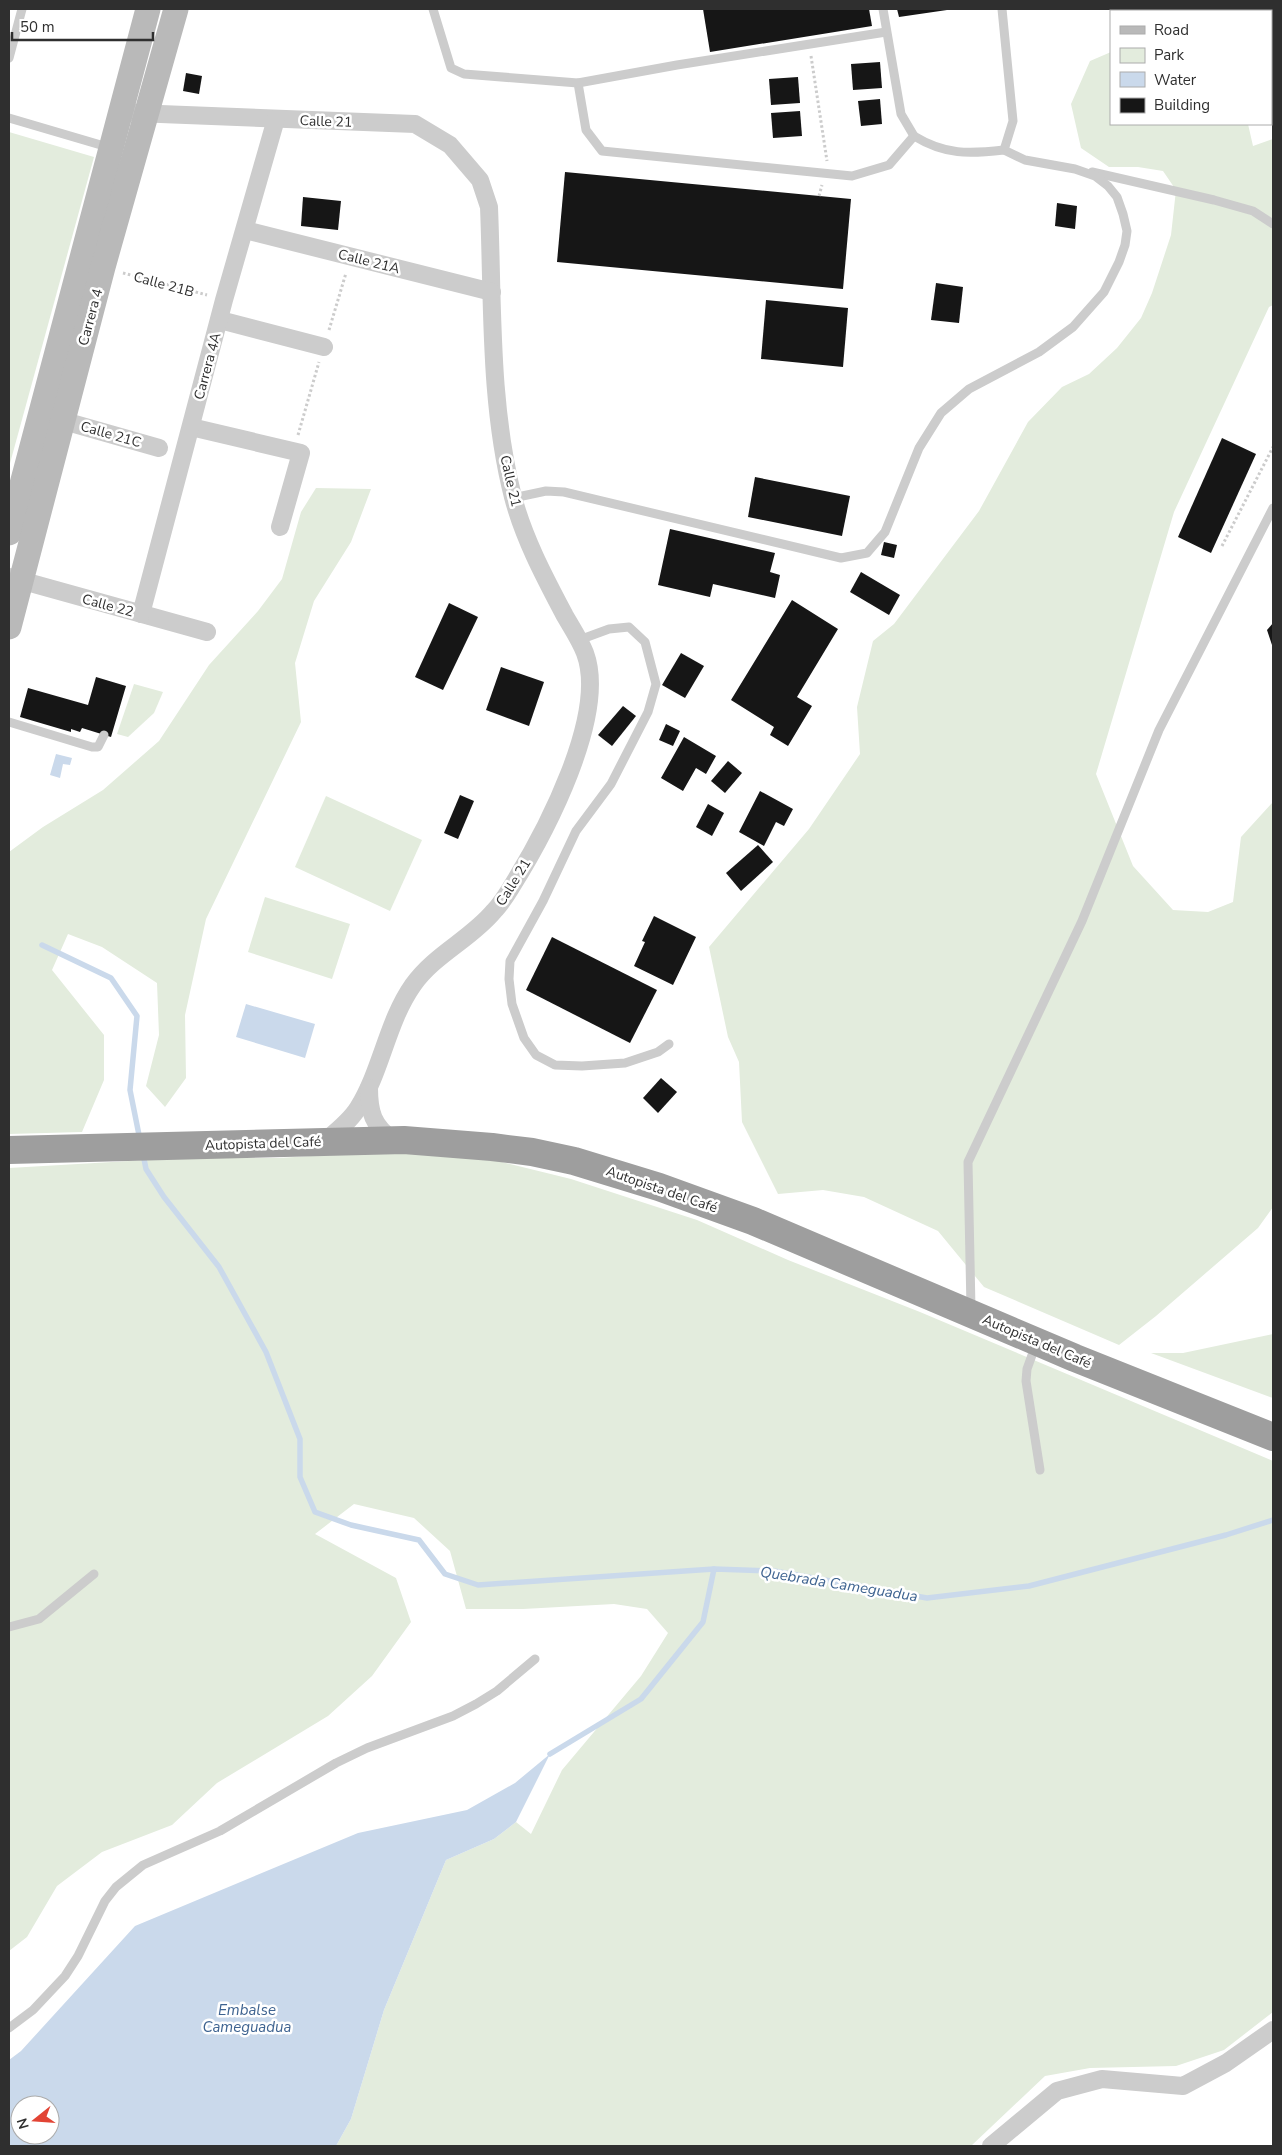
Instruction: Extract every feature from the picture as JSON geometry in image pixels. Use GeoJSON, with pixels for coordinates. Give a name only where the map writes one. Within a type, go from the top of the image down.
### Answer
{"type":"FeatureCollection","features":[{"type":"Feature","properties":{"kind":"highway","name":"Autopista del Café"},"geometry":{"type":"LineString","coordinates":[[9,1150],[393,1140],[450,1143],[532,1152],[574,1161],[617,1173],[745,1218],[1037,1342],[1273,1437]]}},
{"type":"Feature","properties":{"kind":"main road","name":"Carrera 4"},"geometry":{"type":"LineString","coordinates":[[9,533],[148,9]]}},
{"type":"Feature","properties":{"kind":"main road","name":"Carrera 4"},"geometry":{"type":"LineString","coordinates":[[9,627],[15,579],[64,421],[104,267],[176,9]]}},
{"type":"Feature","properties":{"kind":"street","name":"Calle 21"},"geometry":{"type":"LineString","coordinates":[[120,112],[415,124],[450,145],[480,180],[489,207],[499,427],[513,498],[529,543],[586,654],[589,668],[589,702],[572,767],[556,806],[512,887],[494,912],[428,967],[413,985],[396,1014],[358,1108],[325,1141]]}},
{"type":"Feature","properties":{"kind":"street","name":"Carrera 4A"},"geometry":{"type":"LineString","coordinates":[[141,614],[224,300],[276,119]]}},
{"type":"Feature","properties":{"kind":"street","name":"Calle 21A"},"geometry":{"type":"LineString","coordinates":[[245,230],[492,292]]}},
{"type":"Feature","properties":{"kind":"street"},"geometry":{"type":"LineString","coordinates":[[220,320],[324,347]]}},
{"type":"Feature","properties":{"kind":"street","name":"Calle 21C"},"geometry":{"type":"LineString","coordinates":[[64,421],[159,448]]}},
{"type":"Feature","properties":{"kind":"street"},"geometry":{"type":"LineString","coordinates":[[191,427],[301,453],[280,527]]}},
{"type":"Feature","properties":{"kind":"street","name":"Calle 22"},"geometry":{"type":"LineString","coordinates":[[15,579],[207,632]]}},
{"type":"Feature","properties":{"kind":"street","name":"Calle 21"},"geometry":{"type":"LineString","coordinates":[[370,1082],[370,1110],[381,1132],[393,1140]]}},
{"type":"Feature","properties":{"kind":"street"},"geometry":{"type":"LineString","coordinates":[[991,2146],[1057,2091],[1102,2078],[1182,2086],[1226,2064],[1273,2030]]}},
{"type":"Feature","properties":{"kind":"lane"},"geometry":{"type":"LineString","coordinates":[[9,58],[22,9]]}},
{"type":"Feature","properties":{"kind":"lane"},"geometry":{"type":"LineString","coordinates":[[433,9],[451,68],[464,74],[578,83],[677,65],[886,32]]}},
{"type":"Feature","properties":{"kind":"lane"},"geometry":{"type":"LineString","coordinates":[[883,9],[901,114],[914,136],[928,145],[944,150],[973,153],[1004,150],[1025,160],[1155,186],[1253,212],[1273,224]]}},
{"type":"Feature","properties":{"kind":"lane"},"geometry":{"type":"LineString","coordinates":[[1002,9],[1013,121],[1004,150]]}},
{"type":"Feature","properties":{"kind":"lane"},"geometry":{"type":"LineString","coordinates":[[578,83],[586,130],[602,151],[852,176],[889,165],[914,136]]}},
{"type":"Feature","properties":{"kind":"lane"},"geometry":{"type":"LineString","coordinates":[[9,118],[111,148]]}},
{"type":"Feature","properties":{"kind":"lane"},"geometry":{"type":"LineString","coordinates":[[513,498],[546,491],[564,492],[841,558],[867,553],[885,532],[918,448],[941,413],[968,389],[1039,352],[1073,327],[1104,292],[1126,246],[1127,231],[1124,214],[1117,197],[1108,186],[1095,176],[1075,169]]}},
{"type":"Feature","properties":{"kind":"lane"},"geometry":{"type":"LineString","coordinates":[[972,1314],[968,1162],[1082,921],[1159,730],[1273,508]]}},
{"type":"Feature","properties":{"kind":"lane"},"geometry":{"type":"LineString","coordinates":[[579,640],[609,629],[629,627],[645,642],[656,684],[648,712],[611,784],[576,831],[543,901],[510,961],[508,979],[512,1004],[524,1038],[536,1056],[555,1065],[582,1066],[625,1062],[658,1052],[669,1044]]}},
{"type":"Feature","properties":{"kind":"lane"},"geometry":{"type":"LineString","coordinates":[[9,722],[98,747],[104,735]]}},
{"type":"Feature","properties":{"kind":"lane"},"geometry":{"type":"LineString","coordinates":[[1037,1342],[1027,1369],[1026,1381],[1040,1470]]}},
{"type":"Feature","properties":{"kind":"lane"},"geometry":{"type":"LineString","coordinates":[[9,1627],[40,1619],[94,1574]]}},
{"type":"Feature","properties":{"kind":"lane"},"geometry":{"type":"LineString","coordinates":[[9,2028],[34,2010],[65,1976],[78,1956],[104,1901],[129,1874],[142,1865],[220,1831],[305,1781],[367,1748],[453,1716],[476,1704],[517,1676],[535,1659]]}},
{"type":"Feature","properties":{"kind":"path"},"geometry":{"type":"LineString","coordinates":[[811,56],[827,160],[825,169]]}},
{"type":"Feature","properties":{"kind":"path"},"geometry":{"type":"LineString","coordinates":[[819,196],[823,178]]}},
{"type":"Feature","properties":{"kind":"path","name":"Calle 21B"},"geometry":{"type":"LineString","coordinates":[[104,267],[224,300]]}},
{"type":"Feature","properties":{"kind":"path"},"geometry":{"type":"LineString","coordinates":[[1222,546],[1273,447]]}},
{"type":"Feature","properties":{"kind":"green space"},"geometry":{"type":"Polygon","coordinates":[[[1110,52],[1110,125],[1248,125],[1253,146],[1273,139],[1273,305],[1269,307],[1174,512],[1096,774],[1133,866],[1173,910],[1208,912],[1233,902],[1241,837],[1273,802],[1273,1207],[1258,1228],[1156,1316],[1119,1345],[984,1287],[938,1231],[864,1197],[823,1190],[778,1194],[742,1122],[739,1062],[728,1037],[709,947],[809,829],[860,754],[857,707],[873,641],[894,624],[979,511],[1028,422],[1062,387],[1089,374],[1117,348],[1141,318],[1152,293],[1171,235],[1176,190],[1163,171],[1138,167],[1109,167],[1081,148],[1071,104],[1090,61],[1110,52]]]}},
{"type":"Feature","properties":{"kind":"green space"},"geometry":{"type":"Polygon","coordinates":[[[9,132],[94,157],[9,467],[9,132]]]}},
{"type":"Feature","properties":{"kind":"green space"},"geometry":{"type":"Polygon","coordinates":[[[316,488],[371,489],[351,542],[314,601],[295,663],[301,722],[206,919],[185,1015],[186,1078],[165,1107],[146,1086],[159,1035],[157,983],[102,947],[68,934],[52,970],[104,1035],[104,1080],[82,1132],[9,1134],[9,852],[43,827],[103,790],[159,741],[209,665],[258,611],[282,579],[301,512],[316,488]]]}},
{"type":"Feature","properties":{"kind":"green space"},"geometry":{"type":"Polygon","coordinates":[[[134,684],[163,692],[154,713],[128,737],[117,734],[134,684]]]}},
{"type":"Feature","properties":{"kind":"green space"},"geometry":{"type":"Polygon","coordinates":[[[326,796],[422,840],[390,911],[295,867],[326,796]]]}},
{"type":"Feature","properties":{"kind":"green space"},"geometry":{"type":"Polygon","coordinates":[[[265,897],[350,924],[332,979],[248,952],[265,897]]]}},
{"type":"Feature","properties":{"kind":"green space"},"geometry":{"type":"Polygon","coordinates":[[[373,1152],[481,1157],[571,1179],[697,1220],[788,1260],[920,1312],[1273,1461],[1273,2012],[1224,2050],[1176,2066],[1090,2068],[1045,2076],[971,2146],[336,2146],[351,2119],[384,2010],[446,1860],[494,1839],[516,1822],[531,1834],[562,1770],[641,1676],[668,1633],[647,1609],[614,1604],[523,1609],[466,1609],[450,1551],[414,1518],[354,1504],[315,1534],[396,1578],[411,1622],[372,1676],[328,1716],[217,1783],[172,1825],[102,1852],[57,1886],[27,1937],[9,1951],[9,1168],[181,1158],[279,1158],[373,1152]]]}},
{"type":"Feature","properties":{"kind":"green space"},"geometry":{"type":"Polygon","coordinates":[[[1273,1334],[1273,1398],[1151,1353],[1183,1353],[1273,1334]]]}},
{"type":"Feature","properties":{"kind":"water"},"geometry":{"type":"Polygon","coordinates":[[[56,754],[72,758],[70,765],[63,764],[60,778],[50,775],[56,754]]]}},
{"type":"Feature","properties":{"kind":"water"},"geometry":{"type":"Polygon","coordinates":[[[246,1004],[315,1024],[305,1058],[236,1037],[246,1004]]]}},
{"type":"Feature","properties":{"kind":"water","name":"Embalse Cameguadua"},"geometry":{"type":"Polygon","coordinates":[[[550,1754],[516,1822],[494,1839],[446,1860],[384,2010],[351,2119],[336,2146],[9,2146],[9,2060],[21,2051],[135,1926],[358,1833],[467,1810],[515,1783],[550,1754]]]}},
{"type":"Feature","properties":{"kind":"building"},"geometry":{"type":"Polygon","coordinates":[[[703,9],[869,9],[872,26],[710,52],[703,9]]]}},
{"type":"Feature","properties":{"kind":"building"},"geometry":{"type":"Polygon","coordinates":[[[897,9],[946,9],[947,10],[899,17],[897,9]]]}},
{"type":"Feature","properties":{"kind":"building"},"geometry":{"type":"Polygon","coordinates":[[[1132,9],[1168,10],[1132,10],[1132,9]]]}},
{"type":"Feature","properties":{"kind":"building"},"geometry":{"type":"Polygon","coordinates":[[[880,62],[882,88],[853,90],[851,64],[880,62]]]}},
{"type":"Feature","properties":{"kind":"building"},"geometry":{"type":"Polygon","coordinates":[[[186,73],[202,76],[199,94],[183,91],[186,73]]]}},
{"type":"Feature","properties":{"kind":"building"},"geometry":{"type":"Polygon","coordinates":[[[798,77],[800,103],[771,105],[769,79],[798,77]]]}},
{"type":"Feature","properties":{"kind":"building"},"geometry":{"type":"Polygon","coordinates":[[[880,99],[882,124],[861,126],[858,101],[880,99]]]}},
{"type":"Feature","properties":{"kind":"building"},"geometry":{"type":"Polygon","coordinates":[[[800,111],[802,136],[773,138],[771,113],[800,111]]]}},
{"type":"Feature","properties":{"kind":"building"},"geometry":{"type":"Polygon","coordinates":[[[565,172],[851,199],[843,289],[557,262],[565,172]]]}},
{"type":"Feature","properties":{"kind":"building"},"geometry":{"type":"Polygon","coordinates":[[[303,197],[341,201],[338,230],[301,226],[303,197]]]}},
{"type":"Feature","properties":{"kind":"building"},"geometry":{"type":"Polygon","coordinates":[[[1057,203],[1077,206],[1075,229],[1055,226],[1057,203]]]}},
{"type":"Feature","properties":{"kind":"building"},"geometry":{"type":"Polygon","coordinates":[[[936,283],[963,287],[959,323],[931,320],[936,283]]]}},
{"type":"Feature","properties":{"kind":"building"},"geometry":{"type":"Polygon","coordinates":[[[766,300],[848,308],[843,367],[761,359],[766,300]]]}},
{"type":"Feature","properties":{"kind":"building"},"geometry":{"type":"Polygon","coordinates":[[[1222,438],[1256,454],[1211,553],[1178,537],[1222,438]]]}},
{"type":"Feature","properties":{"kind":"building"},"geometry":{"type":"Polygon","coordinates":[[[755,477],[850,496],[842,536],[748,517],[755,477]]]}},
{"type":"Feature","properties":{"kind":"building"},"geometry":{"type":"Polygon","coordinates":[[[670,529],[775,553],[770,572],[780,575],[775,598],[713,584],[710,597],[658,585],[670,529]]]}},
{"type":"Feature","properties":{"kind":"building"},"geometry":{"type":"Polygon","coordinates":[[[884,542],[897,545],[894,558],[881,555],[884,542]]]}},
{"type":"Feature","properties":{"kind":"building"},"geometry":{"type":"Polygon","coordinates":[[[861,572],[900,595],[889,615],[850,592],[861,572]]]}},
{"type":"Feature","properties":{"kind":"building"},"geometry":{"type":"Polygon","coordinates":[[[792,600],[838,629],[797,697],[812,706],[788,746],[770,735],[774,727],[731,700],[792,600]]]}},
{"type":"Feature","properties":{"kind":"building"},"geometry":{"type":"Polygon","coordinates":[[[449,603],[478,617],[443,690],[415,677],[449,603]]]}},
{"type":"Feature","properties":{"kind":"building"},"geometry":{"type":"Polygon","coordinates":[[[1273,623],[1273,648],[1267,630],[1273,623]]]}},
{"type":"Feature","properties":{"kind":"building"},"geometry":{"type":"Polygon","coordinates":[[[681,653],[704,666],[685,698],[662,685],[681,653]]]}},
{"type":"Feature","properties":{"kind":"building"},"geometry":{"type":"Polygon","coordinates":[[[501,667],[544,682],[529,726],[486,710],[501,667]]]}},
{"type":"Feature","properties":{"kind":"building"},"geometry":{"type":"Polygon","coordinates":[[[96,677],[126,686],[111,737],[82,728],[80,732],[71,729],[71,732],[20,717],[28,688],[88,705],[96,677]]]}},
{"type":"Feature","properties":{"kind":"building"},"geometry":{"type":"Polygon","coordinates":[[[623,706],[636,716],[612,746],[598,735],[623,706]]]}},
{"type":"Feature","properties":{"kind":"building"},"geometry":{"type":"Polygon","coordinates":[[[666,724],[680,731],[673,746],[659,740],[666,724]]]}},
{"type":"Feature","properties":{"kind":"building"},"geometry":{"type":"Polygon","coordinates":[[[684,737],[716,756],[706,774],[696,768],[683,791],[661,778],[684,737]]]}},
{"type":"Feature","properties":{"kind":"building"},"geometry":{"type":"Polygon","coordinates":[[[728,761],[742,773],[725,793],[711,781],[728,761]]]}},
{"type":"Feature","properties":{"kind":"building"},"geometry":{"type":"Polygon","coordinates":[[[760,791],[793,809],[784,826],[776,822],[764,846],[739,832],[760,791]]]}},
{"type":"Feature","properties":{"kind":"building"},"geometry":{"type":"Polygon","coordinates":[[[460,795],[474,801],[458,839],[444,833],[460,795]]]}},
{"type":"Feature","properties":{"kind":"building"},"geometry":{"type":"Polygon","coordinates":[[[708,804],[724,813],[712,836],[696,827],[708,804]]]}},
{"type":"Feature","properties":{"kind":"building"},"geometry":{"type":"Polygon","coordinates":[[[758,845],[773,862],[741,891],[726,873],[758,845]]]}},
{"type":"Feature","properties":{"kind":"building"},"geometry":{"type":"Polygon","coordinates":[[[654,916],[696,937],[673,985],[634,966],[645,942],[642,941],[654,916]]]}},
{"type":"Feature","properties":{"kind":"building"},"geometry":{"type":"Polygon","coordinates":[[[552,937],[657,990],[630,1043],[526,990],[552,937]]]}},
{"type":"Feature","properties":{"kind":"building"},"geometry":{"type":"Polygon","coordinates":[[[661,1078],[677,1092],[658,1113],[643,1098],[661,1078]]]}},
{"type":"Feature","properties":{"kind":"waterway"},"geometry":{"type":"LineString","coordinates":[[42,945],[111,978],[137,1016],[130,1090],[140,1140]]}},
{"type":"Feature","properties":{"kind":"waterway"},"geometry":{"type":"LineString","coordinates":[[143,1154],[146,1169],[164,1197],[219,1267],[266,1352],[300,1439],[300,1477],[315,1512],[351,1525],[419,1540],[445,1574],[478,1585],[714,1569],[774,1571],[927,1598],[1029,1586],[1226,1535],[1273,1520]]}},
{"type":"Feature","properties":{"kind":"waterway","name":"Quebrada Cameguadua"},"geometry":{"type":"LineString","coordinates":[[550,1754],[641,1699],[703,1622],[714,1569]]}}]}
